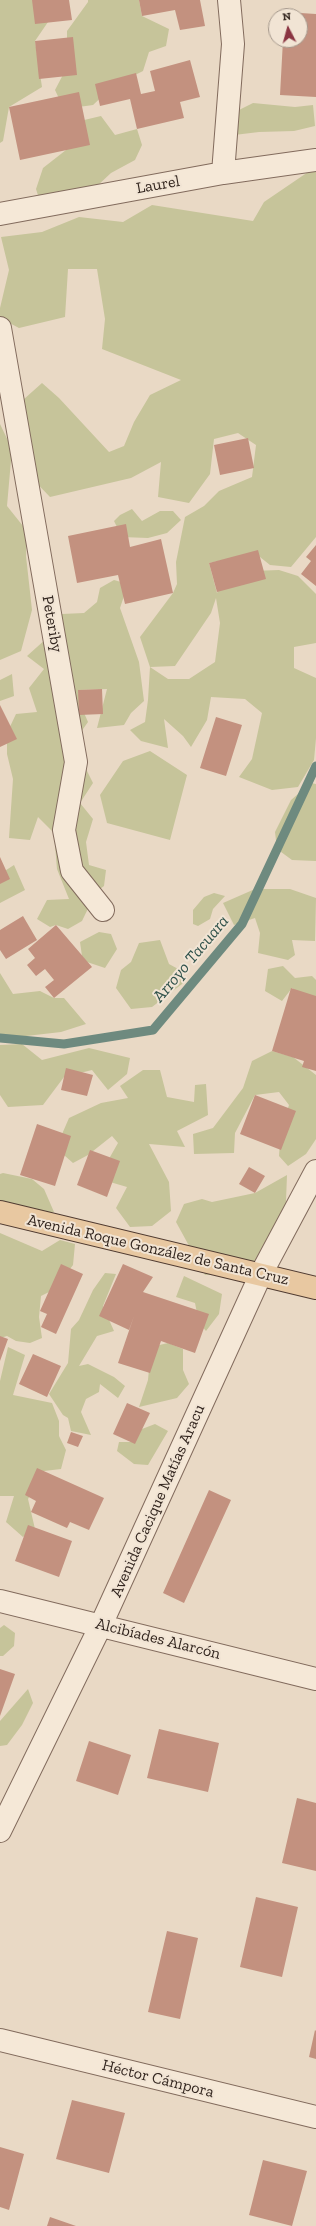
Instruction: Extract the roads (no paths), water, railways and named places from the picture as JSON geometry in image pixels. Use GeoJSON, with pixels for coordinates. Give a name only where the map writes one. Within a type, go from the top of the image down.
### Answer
{"type":"FeatureCollection","features":[{"type":"Feature","properties":{"kind":"main road","name":"Avenida Roque González de Santa Cruz"},"geometry":{"type":"LineString","coordinates":[[0,1212],[316,1288]]}},
{"type":"Feature","properties":{"kind":"street"},"geometry":{"type":"LineString","coordinates":[[223,173],[233,44],[229,0]]}},
{"type":"Feature","properties":{"kind":"street","name":"Laurel"},"geometry":{"type":"LineString","coordinates":[[0,214],[223,173],[316,160]]}},
{"type":"Feature","properties":{"kind":"street","name":"Peteriby"},"geometry":{"type":"LineString","coordinates":[[0,328],[76,762],[64,830],[72,871],[103,910]]}},
{"type":"Feature","properties":{"kind":"street","name":"Avenida Cacique Matías Aracu"},"geometry":{"type":"LineString","coordinates":[[0,1831],[101,1625],[261,1274],[316,1171]]}},
{"type":"Feature","properties":{"kind":"street","name":"Alcibíades Alarcón"},"geometry":{"type":"LineString","coordinates":[[0,1601],[316,1679]]}},
{"type":"Feature","properties":{"kind":"street","name":"Héctor Cámpora"},"geometry":{"type":"LineString","coordinates":[[0,2040],[316,2117]]}},
{"type":"Feature","properties":{"kind":"waterway","name":"Arroyo Tacuara"},"geometry":{"type":"LineString","coordinates":[[0,1038],[64,1044],[153,1030],[242,924],[316,766]]}}]}
